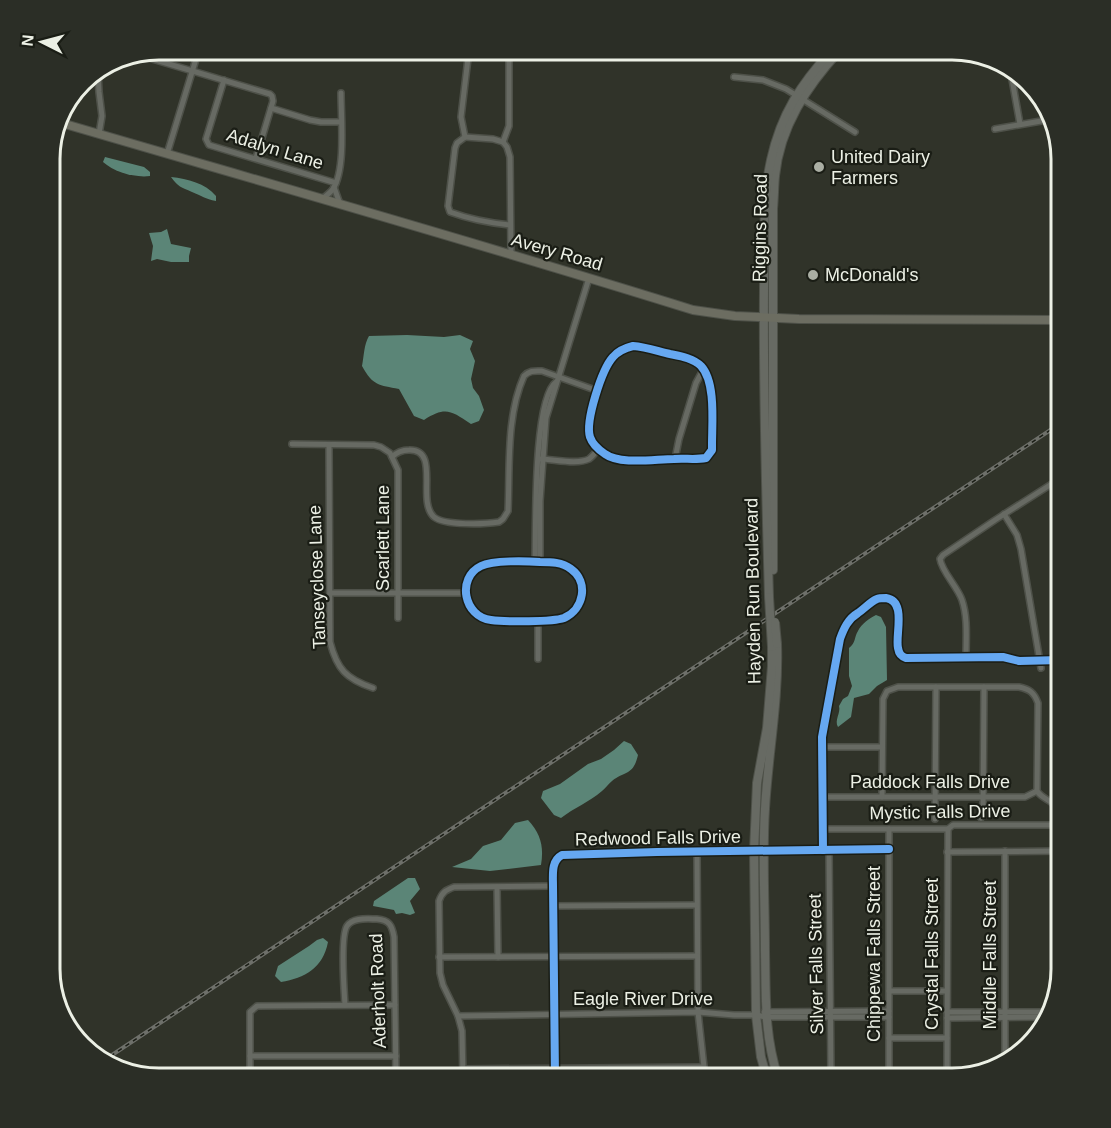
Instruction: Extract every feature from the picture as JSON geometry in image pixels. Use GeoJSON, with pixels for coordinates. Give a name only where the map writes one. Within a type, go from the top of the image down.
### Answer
{"type":"FeatureCollection","features":[{"type":"Feature","properties":{"kind":"main road","name":"Riggins Road"},"geometry":{"type":"LineString","coordinates":[[774,318],[775,176],[783,138],[799,97],[814,69],[823,60]]}},
{"type":"Feature","properties":{"kind":"main road","name":"Riggins Road"},"geometry":{"type":"LineString","coordinates":[[764,317],[766,201],[768,175],[777,137],[786,114],[831,60]]}},
{"type":"Feature","properties":{"kind":"main road","name":"Avery Road"},"geometry":{"type":"LineString","coordinates":[[67,125],[693,310],[724,315],[774,318],[1051,320]]}},
{"type":"Feature","properties":{"kind":"main road","name":"Hayden Run Boulevard"},"geometry":{"type":"LineString","coordinates":[[764,317],[765,470],[777,675],[766,791],[764,851],[766,1014],[770,1055],[775,1068]]}},
{"type":"Feature","properties":{"kind":"main road","name":"Hayden Run Boulevard"},"geometry":{"type":"LineString","coordinates":[[771,596],[774,318]]}},
{"type":"Feature","properties":{"kind":"main road","name":"Hayden Run Boulevard"},"geometry":{"type":"LineString","coordinates":[[764,1068],[760,1057],[756,1015],[754,851],[757,783],[767,728],[774,645]]}},
{"type":"Feature","properties":{"kind":"street"},"geometry":{"type":"LineString","coordinates":[[156,60],[270,94],[273,99],[256,158]]}},
{"type":"Feature","properties":{"kind":"street"},"geometry":{"type":"LineString","coordinates":[[167,154],[196,60]]}},
{"type":"Feature","properties":{"kind":"street"},"geometry":{"type":"LineString","coordinates":[[465,137],[461,117],[468,60]]}},
{"type":"Feature","properties":{"kind":"street"},"geometry":{"type":"LineString","coordinates":[[503,142],[509,126],[509,60]]}},
{"type":"Feature","properties":{"kind":"street"},"geometry":{"type":"LineString","coordinates":[[734,77],[748,78],[786,88],[855,132]]}},
{"type":"Feature","properties":{"kind":"street","name":"Adalyn Lane"},"geometry":{"type":"LineString","coordinates":[[224,80],[206,139],[209,145],[256,158],[335,185]]}},
{"type":"Feature","properties":{"kind":"street"},"geometry":{"type":"LineString","coordinates":[[1012,80],[1020,124]]}},
{"type":"Feature","properties":{"kind":"street"},"geometry":{"type":"LineString","coordinates":[[98,82],[102,116],[99,134]]}},
{"type":"Feature","properties":{"kind":"street"},"geometry":{"type":"LineString","coordinates":[[322,199],[335,185],[340,166],[341,93]]}},
{"type":"Feature","properties":{"kind":"street"},"geometry":{"type":"LineString","coordinates":[[271,108],[316,121],[341,122]]}},
{"type":"Feature","properties":{"kind":"street"},"geometry":{"type":"LineString","coordinates":[[995,129],[1043,121]]}},
{"type":"Feature","properties":{"kind":"street"},"geometry":{"type":"LineString","coordinates":[[510,225],[495,224],[450,212],[448,206],[455,148],[457,143],[465,137],[493,139],[503,142],[507,147],[510,157],[511,255]]}},
{"type":"Feature","properties":{"kind":"street"},"geometry":{"type":"LineString","coordinates":[[335,185],[340,204]]}},
{"type":"Feature","properties":{"kind":"street"},"geometry":{"type":"LineString","coordinates":[[538,562],[541,459],[546,418],[589,278]]}},
{"type":"Feature","properties":{"kind":"street"},"geometry":{"type":"LineString","coordinates":[[641,347],[687,359],[704,370],[711,388],[712,450],[706,458],[621,460],[607,456],[593,442],[590,435],[592,409],[597,391],[606,366],[624,348],[641,347]]}},
{"type":"Feature","properties":{"kind":"street"},"geometry":{"type":"LineString","coordinates":[[675,459],[696,383],[704,370]]}},
{"type":"Feature","properties":{"kind":"street"},"geometry":{"type":"LineString","coordinates":[[292,444],[374,445],[390,453],[392,457],[400,451],[418,451],[423,455],[426,463],[427,504],[432,514],[438,519],[450,522],[499,522],[507,511],[512,421],[515,400],[524,376],[534,371],[542,371],[557,380],[597,391]]}},
{"type":"Feature","properties":{"kind":"street","name":"Tanseyclose Lane"},"geometry":{"type":"LineString","coordinates":[[329,444],[330,642],[334,660],[345,673],[358,683],[373,688]]}},
{"type":"Feature","properties":{"kind":"street"},"geometry":{"type":"LineString","coordinates":[[541,459],[584,460],[591,458],[599,448]]}},
{"type":"Feature","properties":{"kind":"street","name":"Scarlett Lane"},"geometry":{"type":"LineString","coordinates":[[392,457],[398,470],[398,618]]}},
{"type":"Feature","properties":{"kind":"street"},"geometry":{"type":"LineString","coordinates":[[1051,485],[1004,514],[940,559],[962,600],[965,612],[966,657],[1003,657],[1019,662],[1040,664],[1051,662]]}},
{"type":"Feature","properties":{"kind":"street"},"geometry":{"type":"LineString","coordinates":[[1004,514],[1017,535],[1021,549],[1040,664]]}},
{"type":"Feature","properties":{"kind":"street"},"geometry":{"type":"LineString","coordinates":[[538,562],[555,563],[570,568],[576,573],[582,595],[576,609],[571,614],[556,620],[485,619],[472,610],[467,602],[466,592],[469,577],[474,570],[495,563],[538,562]]}},
{"type":"Feature","properties":{"kind":"street"},"geometry":{"type":"LineString","coordinates":[[330,593],[466,592]]}},
{"type":"Feature","properties":{"kind":"street","name":"Silver Falls Street"},"geometry":{"type":"LineString","coordinates":[[831,1068],[832,1015],[826,850],[822,829],[822,737],[840,639],[844,627],[852,616],[877,599],[884,598],[891,600],[899,615],[897,645],[901,656],[906,658],[966,657]]}},
{"type":"Feature","properties":{"kind":"street"},"geometry":{"type":"LineString","coordinates":[[538,620],[538,659]]}},
{"type":"Feature","properties":{"kind":"street"},"geometry":{"type":"LineString","coordinates":[[882,797],[883,699],[887,691],[898,687],[1019,687],[1032,692],[1038,703],[1037,791],[1051,803]]}},
{"type":"Feature","properties":{"kind":"street"},"geometry":{"type":"LineString","coordinates":[[935,819],[936,687]]}},
{"type":"Feature","properties":{"kind":"street"},"geometry":{"type":"LineString","coordinates":[[981,818],[983,816],[984,687]]}},
{"type":"Feature","properties":{"kind":"street"},"geometry":{"type":"LineString","coordinates":[[822,747],[882,747]]}},
{"type":"Feature","properties":{"kind":"street","name":"Paddock Falls Drive"},"geometry":{"type":"LineString","coordinates":[[822,797],[1025,797],[1037,791]]}},
{"type":"Feature","properties":{"kind":"street","name":"Mystic Falls Drive"},"geometry":{"type":"LineString","coordinates":[[822,829],[948,829],[953,825],[1051,825]]}},
{"type":"Feature","properties":{"kind":"street","name":"Chippewa Falls Street"},"geometry":{"type":"LineString","coordinates":[[889,829],[889,1068]]}},
{"type":"Feature","properties":{"kind":"street","name":"Crystal Falls Street"},"geometry":{"type":"LineString","coordinates":[[947,1068],[948,829]]}},
{"type":"Feature","properties":{"kind":"street","name":"Redwood Falls Drive"},"geometry":{"type":"LineString","coordinates":[[555,1068],[553,886],[555,861],[558,857],[562,855],[888,849]]}},
{"type":"Feature","properties":{"kind":"street","name":"Middle Falls Street"},"geometry":{"type":"LineString","coordinates":[[1005,851],[1005,1052]]}},
{"type":"Feature","properties":{"kind":"street"},"geometry":{"type":"LineString","coordinates":[[947,852],[1051,851]]}},
{"type":"Feature","properties":{"kind":"street"},"geometry":{"type":"LineString","coordinates":[[555,1068],[704,1067],[698,1012],[697,852]]}},
{"type":"Feature","properties":{"kind":"street"},"geometry":{"type":"LineString","coordinates":[[463,1068],[462,1031],[440,973],[439,901],[441,895],[445,890],[454,887],[553,886]]}},
{"type":"Feature","properties":{"kind":"street"},"geometry":{"type":"LineString","coordinates":[[496,887],[498,957]]}},
{"type":"Feature","properties":{"kind":"street"},"geometry":{"type":"LineString","coordinates":[[553,906],[696,904]]}},
{"type":"Feature","properties":{"kind":"street","name":"Aderholt Road"},"geometry":{"type":"LineString","coordinates":[[345,1005],[344,936],[347,925],[356,920],[386,921],[391,924],[394,937],[396,1068]]}},
{"type":"Feature","properties":{"kind":"street"},"geometry":{"type":"LineString","coordinates":[[439,957],[697,956]]}},
{"type":"Feature","properties":{"kind":"street"},"geometry":{"type":"LineString","coordinates":[[889,991],[947,991]]}},
{"type":"Feature","properties":{"kind":"street"},"geometry":{"type":"LineString","coordinates":[[250,1068],[250,1012],[257,1006],[395,1005]]}},
{"type":"Feature","properties":{"kind":"street","name":"Eagle River Drive"},"geometry":{"type":"LineString","coordinates":[[458,1017],[698,1012],[734,1015],[889,1014]]}},
{"type":"Feature","properties":{"kind":"street"},"geometry":{"type":"LineString","coordinates":[[1005,1015],[1040,1013]]}},
{"type":"Feature","properties":{"kind":"street"},"geometry":{"type":"LineString","coordinates":[[947,1015],[1038,1016]]}},
{"type":"Feature","properties":{"kind":"street"},"geometry":{"type":"LineString","coordinates":[[889,1038],[947,1038]]}},
{"type":"Feature","properties":{"kind":"street"},"geometry":{"type":"LineString","coordinates":[[250,1056],[396,1056]]}},
{"type":"Feature","properties":{"kind":"water"},"geometry":{"type":"Polygon","coordinates":[[[105,157],[144,167],[150,172],[150,176],[131,175],[119,171],[103,162],[105,157]]]}},
{"type":"Feature","properties":{"kind":"water"},"geometry":{"type":"Polygon","coordinates":[[[171,177],[190,180],[201,185],[216,196],[216,201],[182,188],[171,177]]]}},
{"type":"Feature","properties":{"kind":"water"},"geometry":{"type":"Polygon","coordinates":[[[167,229],[171,244],[191,248],[189,262],[157,259],[151,261],[153,246],[149,233],[167,229]]]}},
{"type":"Feature","properties":{"kind":"water"},"geometry":{"type":"Polygon","coordinates":[[[460,335],[473,341],[470,349],[475,361],[471,379],[484,410],[479,421],[471,424],[448,412],[438,413],[424,420],[414,416],[399,389],[373,381],[362,366],[369,336],[444,337],[460,335]]]}},
{"type":"Feature","properties":{"kind":"water"},"geometry":{"type":"Polygon","coordinates":[[[876,615],[881,617],[886,627],[887,680],[869,694],[854,698],[851,717],[838,727],[839,706],[848,696],[852,686],[849,676],[849,648],[861,626],[876,615]]]}},
{"type":"Feature","properties":{"kind":"water"},"geometry":{"type":"Polygon","coordinates":[[[624,741],[631,744],[638,755],[631,770],[561,818],[554,815],[541,798],[543,791],[560,784],[588,764],[601,759],[624,741]]]}},
{"type":"Feature","properties":{"kind":"water"},"geometry":{"type":"Polygon","coordinates":[[[528,820],[536,830],[540,841],[541,865],[490,871],[452,867],[471,859],[483,846],[501,840],[515,823],[528,820]]]}},
{"type":"Feature","properties":{"kind":"water"},"geometry":{"type":"Polygon","coordinates":[[[408,878],[415,878],[420,889],[410,901],[415,913],[396,914],[394,910],[373,906],[374,901],[408,878]]]}},
{"type":"Feature","properties":{"kind":"water"},"geometry":{"type":"Polygon","coordinates":[[[323,938],[328,942],[326,951],[312,970],[298,978],[281,982],[275,976],[278,966],[323,938]]]}},
{"type":"Feature","properties":{"kind":"railway"},"geometry":{"type":"LineString","coordinates":[[112,1055],[1051,430]]}},
{"type":"Feature","properties":{"kind":"cycle path"},"geometry":{"type":"LineString","coordinates":[[633,346],[690,359],[698,363],[706,373],[711,392],[712,414],[712,450],[706,458],[638,461],[619,459],[605,454],[592,442],[589,429],[590,419],[595,395],[604,372],[615,355],[633,346]]}},
{"type":"Feature","properties":{"kind":"cycle path"},"geometry":{"type":"LineString","coordinates":[[501,562],[540,562],[564,565],[577,574],[582,595],[571,614],[564,618],[550,620],[491,620],[482,617],[469,605],[466,596],[468,579],[481,566],[501,562]]}},
{"type":"Feature","properties":{"kind":"cycle path"},"geometry":{"type":"LineString","coordinates":[[823,850],[822,737],[840,639],[847,624],[855,615],[878,599],[892,600],[896,605],[899,619],[898,650],[906,658],[1003,657],[1019,661],[1051,660]]}},
{"type":"Feature","properties":{"kind":"cycle path"},"geometry":{"type":"LineString","coordinates":[[555,1068],[553,872],[554,864],[562,855],[889,849]]}},
{"type":"Feature","properties":{"kind":"place","name":"United Dairy Farmers"},"geometry":{"type":"Point","coordinates":[819,167]}},
{"type":"Feature","properties":{"kind":"place","name":"McDonald's"},"geometry":{"type":"Point","coordinates":[813,275]}}]}
